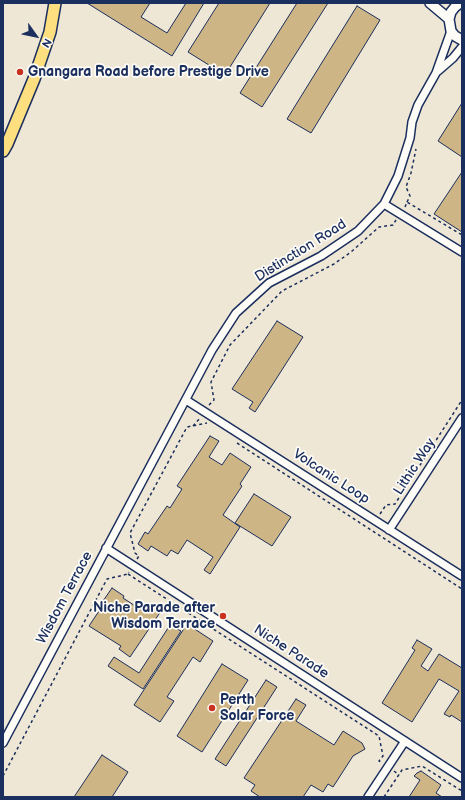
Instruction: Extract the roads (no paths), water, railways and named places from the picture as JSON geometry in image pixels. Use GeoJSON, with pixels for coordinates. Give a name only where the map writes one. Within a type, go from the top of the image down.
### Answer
{"type":"FeatureCollection","features":[{"type":"Feature","properties":{"kind":"main road"},"geometry":{"type":"LineString","coordinates":[[3,151],[34,79],[50,32],[55,3]]}},
{"type":"Feature","properties":{"kind":"street"},"geometry":{"type":"LineString","coordinates":[[430,3],[449,19]]}},
{"type":"Feature","properties":{"kind":"street"},"geometry":{"type":"LineString","coordinates":[[460,3],[450,12],[449,19],[451,31],[455,36],[462,40]]}},
{"type":"Feature","properties":{"kind":"street","name":"Distinction Road"},"geometry":{"type":"LineString","coordinates":[[150,465],[212,350],[236,313],[269,283],[321,256],[358,231],[384,204],[398,176],[410,138],[412,122],[418,105],[436,73],[451,31]]}},
{"type":"Feature","properties":{"kind":"street","name":"Distinction Road"},"geometry":{"type":"LineString","coordinates":[[436,73],[453,58],[462,47]]}},
{"type":"Feature","properties":{"kind":"street"},"geometry":{"type":"LineString","coordinates":[[384,204],[462,252]]}},
{"type":"Feature","properties":{"kind":"street","name":"Volcanic Loop"},"geometry":{"type":"LineString","coordinates":[[186,400],[462,576]]}},
{"type":"Feature","properties":{"kind":"street","name":"Lithic Way"},"geometry":{"type":"LineString","coordinates":[[389,530],[462,418]]}},
{"type":"Feature","properties":{"kind":"street","name":"Wisdom Terrace"},"geometry":{"type":"LineString","coordinates":[[3,743],[150,465]]}},
{"type":"Feature","properties":{"kind":"street","name":"Niche Parade"},"geometry":{"type":"LineString","coordinates":[[106,548],[462,778]]}},
{"type":"Feature","properties":{"kind":"street"},"geometry":{"type":"LineString","coordinates":[[368,797],[405,741]]}},
{"type":"Feature","properties":{"kind":"place","name":"Gnangara Road before Prestige Drive"},"geometry":{"type":"Point","coordinates":[20,72]}},
{"type":"Feature","properties":{"kind":"place","name":"Niche Parade after Wisdom Terrace"},"geometry":{"type":"Point","coordinates":[223,616]}},
{"type":"Feature","properties":{"kind":"place","name":"Perth Solar Force"},"geometry":{"type":"Point","coordinates":[212,708]}}]}
